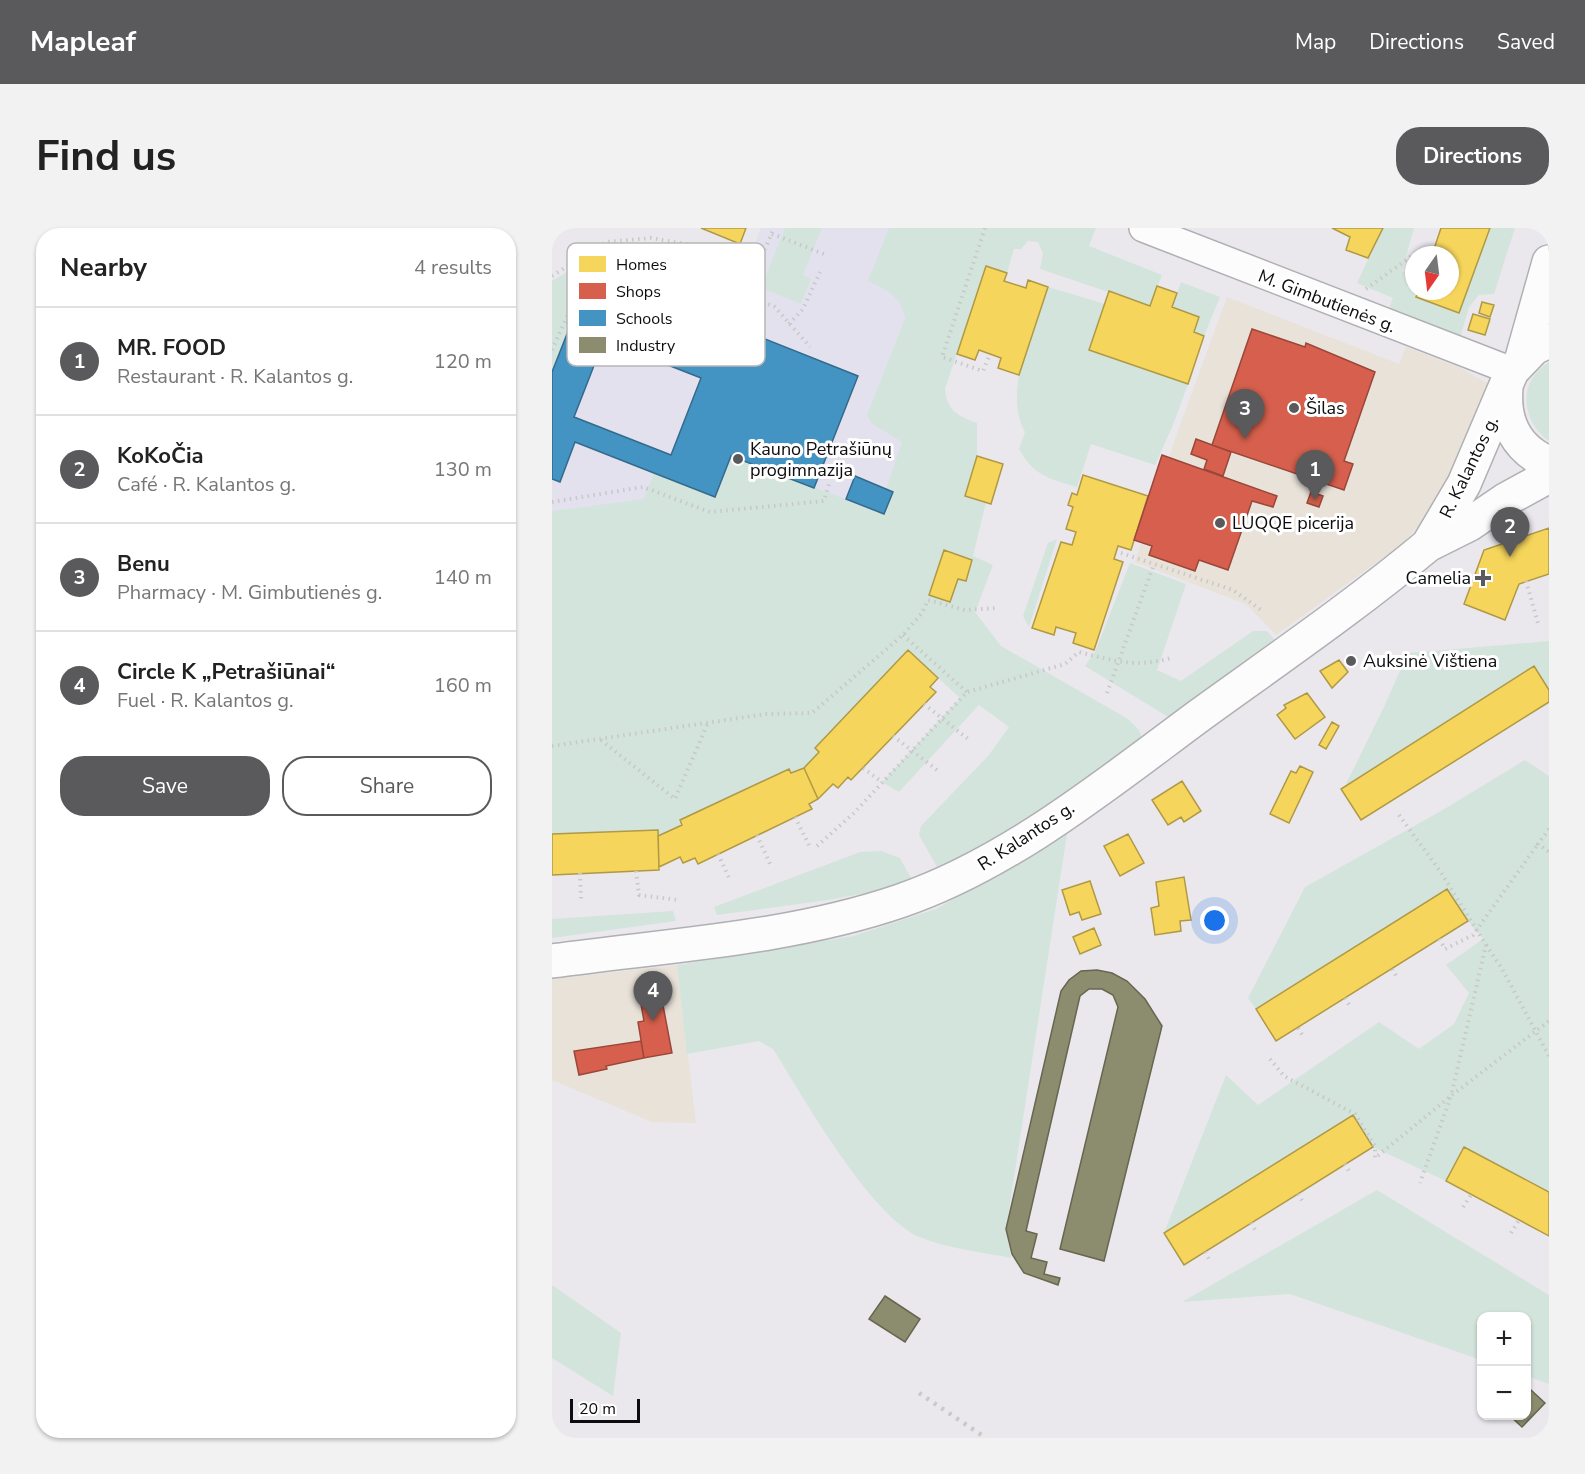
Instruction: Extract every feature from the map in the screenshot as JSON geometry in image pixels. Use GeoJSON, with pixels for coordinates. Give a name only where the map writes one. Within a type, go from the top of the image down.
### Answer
{"type":"FeatureCollection","features":[{"type":"Feature","properties":{"kind":"main road"},"geometry":{"type":"LineString","coordinates":[[1514,372],[1549,262]]}},
{"type":"Feature","properties":{"kind":"main road"},"geometry":{"type":"LineString","coordinates":[[1514,372],[1534,348],[1549,340]]}},
{"type":"Feature","properties":{"kind":"main road","name":"R. Kalantos g."},"geometry":{"type":"LineString","coordinates":[[1514,372],[1507,417],[1512,432],[1533,455],[1549,463]]}},
{"type":"Feature","properties":{"kind":"main road","name":"R. Kalantos g."},"geometry":{"type":"LineString","coordinates":[[1428,545],[1464,484],[1514,372]]}},
{"type":"Feature","properties":{"kind":"main road","name":"R. Kalantos g."},"geometry":{"type":"LineString","coordinates":[[552,961],[756,934],[840,918],[900,901],[970,872],[1016,846],[1163,742],[1428,545],[1470,524],[1505,500],[1549,476]]}},
{"type":"Feature","properties":{"kind":"street","name":"M. Gimbutienės g."},"geometry":{"type":"LineString","coordinates":[[1143,228],[1341,307],[1514,372]]}},
{"type":"Feature","properties":{"kind":"path"},"geometry":{"type":"LineString","coordinates":[[765,250],[774,228]]}},
{"type":"Feature","properties":{"kind":"path"},"geometry":{"type":"LineString","coordinates":[[985,228],[942,357],[983,371],[990,354]]}},
{"type":"Feature","properties":{"kind":"path"},"geometry":{"type":"LineString","coordinates":[[772,234],[824,254]]}},
{"type":"Feature","properties":{"kind":"path"},"geometry":{"type":"LineString","coordinates":[[605,243],[651,238],[680,243]]}},
{"type":"Feature","properties":{"kind":"path"},"geometry":{"type":"LineString","coordinates":[[1341,307],[1405,261]]}},
{"type":"Feature","properties":{"kind":"path"},"geometry":{"type":"LineString","coordinates":[[552,276],[567,267]]}},
{"type":"Feature","properties":{"kind":"path"},"geometry":{"type":"LineString","coordinates":[[789,324],[803,309],[820,272]]}},
{"type":"Feature","properties":{"kind":"path"},"geometry":{"type":"LineString","coordinates":[[765,303],[775,307],[810,347]]}},
{"type":"Feature","properties":{"kind":"path"},"geometry":{"type":"LineString","coordinates":[[552,350],[567,317]]}},
{"type":"Feature","properties":{"kind":"path"},"geometry":{"type":"LineString","coordinates":[[552,502],[643,487],[710,512],[824,501],[830,484]]}},
{"type":"Feature","properties":{"kind":"path"},"geometry":{"type":"LineString","coordinates":[[1121,553],[1233,590],[1264,612]]}},
{"type":"Feature","properties":{"kind":"path"},"geometry":{"type":"LineString","coordinates":[[1107,693],[1154,564]]}},
{"type":"Feature","properties":{"kind":"path"},"geometry":{"type":"LineString","coordinates":[[1526,581],[1539,627]]}},
{"type":"Feature","properties":{"kind":"path"},"geometry":{"type":"LineString","coordinates":[[552,747],[708,725],[766,714],[812,713],[903,635],[922,613],[928,600],[965,610],[997,608]]}},
{"type":"Feature","properties":{"kind":"path"},"geometry":{"type":"LineString","coordinates":[[903,635],[967,692]]}},
{"type":"Feature","properties":{"kind":"path"},"geometry":{"type":"LineString","coordinates":[[817,846],[882,782],[967,692],[1065,664],[1079,652],[1119,662],[1147,664],[1172,658]]}},
{"type":"Feature","properties":{"kind":"path"},"geometry":{"type":"LineString","coordinates":[[924,704],[968,739]]}},
{"type":"Feature","properties":{"kind":"path"},"geometry":{"type":"LineString","coordinates":[[601,740],[675,799],[708,725]]}},
{"type":"Feature","properties":{"kind":"path"},"geometry":{"type":"LineString","coordinates":[[893,736],[937,770]]}},
{"type":"Feature","properties":{"kind":"path"},"geometry":{"type":"LineString","coordinates":[[863,768],[882,782]]}},
{"type":"Feature","properties":{"kind":"path"},"geometry":{"type":"LineString","coordinates":[[1399,815],[1478,928],[1549,1056]]}},
{"type":"Feature","properties":{"kind":"path"},"geometry":{"type":"LineString","coordinates":[[795,817],[811,849]]}},
{"type":"Feature","properties":{"kind":"path"},"geometry":{"type":"LineString","coordinates":[[1439,939],[1445,949],[1473,935],[1549,829]]}},
{"type":"Feature","properties":{"kind":"path"},"geometry":{"type":"LineString","coordinates":[[757,835],[770,864]]}},
{"type":"Feature","properties":{"kind":"path"},"geometry":{"type":"LineString","coordinates":[[1538,844],[1549,852]]}},
{"type":"Feature","properties":{"kind":"path"},"geometry":{"type":"LineString","coordinates":[[718,854],[730,880]]}},
{"type":"Feature","properties":{"kind":"path"},"geometry":{"type":"LineString","coordinates":[[636,871],[639,895],[679,900]]}},
{"type":"Feature","properties":{"kind":"path"},"geometry":{"type":"LineString","coordinates":[[580,873],[581,898]]}},
{"type":"Feature","properties":{"kind":"path"},"geometry":{"type":"LineString","coordinates":[[1420,1183],[1451,1096],[1486,945]]}},
{"type":"Feature","properties":{"kind":"path"},"geometry":{"type":"LineString","coordinates":[[1392,969],[1398,979]]}},
{"type":"Feature","properties":{"kind":"path"},"geometry":{"type":"LineString","coordinates":[[1345,998],[1352,1008]]}},
{"type":"Feature","properties":{"kind":"path"},"geometry":{"type":"LineString","coordinates":[[1270,1059],[1284,1076],[1355,1114],[1375,1146],[1375,1158],[1549,1021]]}},
{"type":"Feature","properties":{"kind":"path"},"geometry":{"type":"LineString","coordinates":[[1298,1028],[1304,1038]]}},
{"type":"Feature","properties":{"kind":"path"},"geometry":{"type":"LineString","coordinates":[[1345,1164],[1350,1173]]}},
{"type":"Feature","properties":{"kind":"path"},"geometry":{"type":"LineString","coordinates":[[1298,1194],[1303,1202]]}},
{"type":"Feature","properties":{"kind":"path"},"geometry":{"type":"LineString","coordinates":[[1463,1207],[1471,1195]]}},
{"type":"Feature","properties":{"kind":"path"},"geometry":{"type":"LineString","coordinates":[[1511,1233],[1519,1220]]}},
{"type":"Feature","properties":{"kind":"path"},"geometry":{"type":"LineString","coordinates":[[1251,1223],[1256,1231]]}},
{"type":"Feature","properties":{"kind":"path"},"geometry":{"type":"LineString","coordinates":[[1205,1252],[1209,1260]]}},
{"type":"Feature","properties":{"kind":"shaded area","name":"Kauno Petrašiūnų progimnazija"},"geometry":{"type":"Polygon","coordinates":[[[761,228],[977,228],[910,417],[939,502],[552,737],[552,281],[567,272],[567,366],[765,366],[765,243],[755,243],[761,228]]]}},
{"type":"Feature","properties":{"kind":"shaded area"},"geometry":{"type":"Polygon","coordinates":[[[785,228],[822,228],[803,275],[811,279],[801,304],[765,290],[765,278],[785,228]]]}},
{"type":"Feature","properties":{"kind":"shaded area"},"geometry":{"type":"Polygon","coordinates":[[[889,228],[1096,228],[1089,246],[1162,275],[1150,306],[1040,269],[1043,253],[1038,242],[1028,241],[1021,249],[1014,249],[1007,273],[986,267],[945,389],[951,408],[964,418],[977,423],[977,456],[986,502],[973,556],[993,565],[975,612],[1001,646],[1128,719],[1139,730],[1143,740],[985,849],[940,872],[919,835],[921,826],[988,756],[1009,727],[979,705],[899,792],[882,782],[960,698],[908,650],[815,747],[819,752],[804,768],[791,773],[788,769],[681,820],[682,825],[658,836],[657,830],[552,834],[552,511],[644,499],[654,473],[715,497],[731,456],[885,514],[893,492],[886,489],[902,442],[871,423],[867,415],[905,319],[901,305],[893,295],[868,281],[889,228]]]}},
{"type":"Feature","properties":{"kind":"shaded area"},"geometry":{"type":"Polygon","coordinates":[[[1383,228],[1414,228],[1409,246],[1405,246],[1402,271],[1405,272],[1405,300],[1423,300],[1459,313],[1490,228],[1515,228],[1494,294],[1479,295],[1469,307],[1460,338],[1389,308],[1393,298],[1357,283],[1383,228]]]}},
{"type":"Feature","properties":{"kind":"shaded area"},"geometry":{"type":"Polygon","coordinates":[[[567,272],[567,334],[552,372],[552,281],[567,272]]]}},
{"type":"Feature","properties":{"kind":"shaded area"},"geometry":{"type":"Polygon","coordinates":[[[1181,282],[1220,297],[1204,336],[1194,332],[1199,317],[1172,307],[1181,282]]]}},
{"type":"Feature","properties":{"kind":"shaded area"},"geometry":{"type":"Polygon","coordinates":[[[1048,287],[1105,304],[1089,350],[1188,384],[1155,465],[1091,444],[1077,487],[1036,471],[1019,449],[1025,432],[1019,415],[1018,379],[1048,287]]]}},
{"type":"Feature","properties":{"kind":"shaded area"},"geometry":{"type":"Polygon","coordinates":[[[1227,297],[1399,364],[1406,347],[1458,367],[1491,385],[1447,487],[1426,518],[1402,544],[1276,635],[1246,604],[1135,562],[1175,439],[1227,297]]]}},
{"type":"Feature","properties":{"kind":"shaded area"},"geometry":{"type":"Polygon","coordinates":[[[1549,362],[1549,441],[1533,423],[1526,401],[1532,380],[1549,362]]]}},
{"type":"Feature","properties":{"kind":"shaded area"},"geometry":{"type":"Polygon","coordinates":[[[1057,539],[1029,627],[1023,616],[1048,543],[1057,539]]]}},
{"type":"Feature","properties":{"kind":"shaded area"},"geometry":{"type":"Polygon","coordinates":[[[1130,563],[1186,584],[1157,670],[1181,681],[1253,631],[1267,631],[1275,640],[1272,647],[1173,720],[1085,666],[1095,652],[1130,563]]]}},
{"type":"Feature","properties":{"kind":"shaded area"},"geometry":{"type":"Polygon","coordinates":[[[1549,641],[1549,690],[1534,666],[1345,786],[1408,653],[1549,641]]]}},
{"type":"Feature","properties":{"kind":"shaded area"},"geometry":{"type":"Polygon","coordinates":[[[1525,760],[1549,776],[1549,1192],[1464,1147],[1446,1181],[1373,1147],[1352,1115],[1164,1233],[1226,1075],[1258,1105],[1379,1022],[1419,1049],[1454,1024],[1469,993],[1446,965],[1483,939],[1447,889],[1256,1009],[1248,998],[1305,887],[1441,811],[1525,760]]]}},
{"type":"Feature","properties":{"kind":"shaded area"},"geometry":{"type":"Polygon","coordinates":[[[1067,834],[1006,1229],[1011,1258],[933,1242],[902,1227],[882,1207],[840,1154],[773,1049],[759,1041],[687,1054],[677,965],[853,936],[936,909],[1067,834]]]}},
{"type":"Feature","properties":{"kind":"shaded area"},"geometry":{"type":"Polygon","coordinates":[[[881,851],[900,858],[914,884],[828,900],[717,915],[714,907],[860,852],[881,851]]]}},
{"type":"Feature","properties":{"kind":"shaded area"},"geometry":{"type":"Polygon","coordinates":[[[673,911],[676,921],[552,938],[552,919],[673,911]]]}},
{"type":"Feature","properties":{"kind":"shaded area"},"geometry":{"type":"Polygon","coordinates":[[[677,965],[696,1123],[652,1122],[552,1080],[552,979],[677,965]]]}},
{"type":"Feature","properties":{"kind":"shaded area"},"geometry":{"type":"Polygon","coordinates":[[[1377,1190],[1549,1295],[1549,1384],[1531,1377],[1531,1312],[1477,1312],[1477,1359],[1290,1294],[1182,1302],[1377,1190]]]}},
{"type":"Feature","properties":{"kind":"shaded area"},"geometry":{"type":"Polygon","coordinates":[[[552,1285],[621,1333],[613,1396],[552,1358],[552,1285]]]}},
{"type":"Feature","properties":{"kind":"building: Homes"},"geometry":{"type":"Polygon","coordinates":[[[701,228],[746,228],[740,243],[701,228]]]}},
{"type":"Feature","properties":{"kind":"building: Homes"},"geometry":{"type":"Polygon","coordinates":[[[1332,228],[1383,228],[1368,258],[1346,250],[1350,237],[1332,228]]]}},
{"type":"Feature","properties":{"kind":"building: Homes"},"geometry":{"type":"Polygon","coordinates":[[[1441,228],[1490,228],[1459,313],[1424,300],[1459,300],[1459,246],[1435,246],[1441,228]]]}},
{"type":"Feature","properties":{"kind":"building: Homes"},"geometry":{"type":"Polygon","coordinates":[[[986,266],[1007,273],[1004,281],[1026,288],[1028,280],[1048,287],[1019,375],[998,368],[1001,358],[979,350],[975,360],[957,354],[986,266]]]}},
{"type":"Feature","properties":{"kind":"building: Homes"},"geometry":{"type":"Polygon","coordinates":[[[1157,286],[1177,293],[1172,307],[1199,317],[1194,332],[1204,336],[1188,384],[1089,350],[1109,291],[1150,306],[1157,286]]]}},
{"type":"Feature","properties":{"kind":"building: Homes"},"geometry":{"type":"Polygon","coordinates":[[[1482,302],[1494,305],[1490,317],[1479,313],[1482,302]]]}},
{"type":"Feature","properties":{"kind":"building: Homes"},"geometry":{"type":"Polygon","coordinates":[[[1473,314],[1490,319],[1485,335],[1468,330],[1473,314]]]}},
{"type":"Feature","properties":{"kind":"building: Homes"},"geometry":{"type":"Polygon","coordinates":[[[977,456],[1003,464],[991,504],[965,496],[977,456]]]}},
{"type":"Feature","properties":{"kind":"building: Homes"},"geometry":{"type":"Polygon","coordinates":[[[1083,475],[1148,496],[1131,550],[1118,546],[1114,559],[1123,562],[1094,650],[1073,643],[1076,633],[1056,627],[1054,635],[1032,628],[1061,542],[1072,545],[1076,532],[1066,529],[1073,507],[1068,505],[1072,493],[1077,495],[1083,475]]]}},
{"type":"Feature","properties":{"kind":"building: Homes"},"geometry":{"type":"Polygon","coordinates":[[[1549,528],[1549,574],[1519,584],[1505,620],[1464,604],[1484,550],[1549,528]]]}},
{"type":"Feature","properties":{"kind":"building: Homes"},"geometry":{"type":"Polygon","coordinates":[[[944,550],[972,560],[966,581],[958,579],[950,602],[929,595],[944,550]]]}},
{"type":"Feature","properties":{"kind":"building: Homes"},"geometry":{"type":"Polygon","coordinates":[[[908,650],[938,678],[930,687],[936,692],[851,780],[848,777],[838,788],[833,784],[818,799],[804,768],[819,752],[815,748],[908,650]]]}},
{"type":"Feature","properties":{"kind":"building: Homes"},"geometry":{"type":"Polygon","coordinates":[[[1339,660],[1348,672],[1332,688],[1320,671],[1339,660]]]}},
{"type":"Feature","properties":{"kind":"building: Homes"},"geometry":{"type":"Polygon","coordinates":[[[1534,666],[1549,690],[1549,702],[1361,820],[1341,789],[1534,666]]]}},
{"type":"Feature","properties":{"kind":"building: Homes"},"geometry":{"type":"Polygon","coordinates":[[[1307,693],[1325,717],[1295,739],[1277,715],[1286,708],[1284,705],[1307,693]]]}},
{"type":"Feature","properties":{"kind":"building: Homes"},"geometry":{"type":"Polygon","coordinates":[[[1332,722],[1339,726],[1326,749],[1319,745],[1332,722]]]}},
{"type":"Feature","properties":{"kind":"building: Homes"},"geometry":{"type":"Polygon","coordinates":[[[1300,766],[1313,772],[1289,823],[1270,814],[1291,771],[1296,773],[1300,766]]]}},
{"type":"Feature","properties":{"kind":"building: Homes"},"geometry":{"type":"Polygon","coordinates":[[[804,768],[818,799],[809,804],[812,809],[698,864],[695,858],[683,863],[680,857],[659,867],[658,836],[682,825],[680,820],[789,769],[791,773],[804,768]]]}},
{"type":"Feature","properties":{"kind":"building: Homes"},"geometry":{"type":"Polygon","coordinates":[[[1182,781],[1201,811],[1184,822],[1181,817],[1168,825],[1152,800],[1182,781]]]}},
{"type":"Feature","properties":{"kind":"building: Homes"},"geometry":{"type":"Polygon","coordinates":[[[658,830],[659,870],[552,875],[552,834],[658,830]]]}},
{"type":"Feature","properties":{"kind":"building: Homes"},"geometry":{"type":"Polygon","coordinates":[[[1128,834],[1144,863],[1120,876],[1104,846],[1128,834]]]}},
{"type":"Feature","properties":{"kind":"building: Homes"},"geometry":{"type":"Polygon","coordinates":[[[1184,877],[1191,920],[1180,921],[1181,931],[1155,935],[1151,908],[1159,906],[1156,882],[1184,877]]]}},
{"type":"Feature","properties":{"kind":"building: Homes"},"geometry":{"type":"Polygon","coordinates":[[[1090,881],[1101,914],[1082,920],[1079,912],[1070,915],[1062,890],[1090,881]]]}},
{"type":"Feature","properties":{"kind":"building: Homes"},"geometry":{"type":"Polygon","coordinates":[[[1447,889],[1468,921],[1276,1041],[1256,1009],[1447,889]]]}},
{"type":"Feature","properties":{"kind":"building: Homes"},"geometry":{"type":"Polygon","coordinates":[[[1094,928],[1101,945],[1080,954],[1073,937],[1094,928]]]}},
{"type":"Feature","properties":{"kind":"building: Homes"},"geometry":{"type":"Polygon","coordinates":[[[1353,1115],[1373,1147],[1184,1265],[1164,1233],[1353,1115]]]}},
{"type":"Feature","properties":{"kind":"building: Homes"},"geometry":{"type":"Polygon","coordinates":[[[1464,1147],[1549,1192],[1549,1236],[1446,1181],[1464,1147]]]}},
{"type":"Feature","properties":{"kind":"building: Shops","name":"Šilas"},"geometry":{"type":"Polygon","coordinates":[[[1252,329],[1305,347],[1306,343],[1375,372],[1344,461],[1353,464],[1344,490],[1212,445],[1252,329]]]}},
{"type":"Feature","properties":{"kind":"building: Shops"},"geometry":{"type":"Polygon","coordinates":[[[1196,439],[1231,452],[1223,476],[1204,469],[1207,460],[1191,454],[1196,439]]]}},
{"type":"Feature","properties":{"kind":"building: Shops"},"geometry":{"type":"Polygon","coordinates":[[[1162,455],[1277,496],[1273,507],[1252,501],[1228,570],[1199,560],[1195,571],[1149,555],[1152,546],[1134,540],[1162,455]]]}},
{"type":"Feature","properties":{"kind":"building: Shops"},"geometry":{"type":"Polygon","coordinates":[[[1311,492],[1323,496],[1319,507],[1307,503],[1311,492]]]}},
{"type":"Feature","properties":{"kind":"building: Shops"},"geometry":{"type":"Polygon","coordinates":[[[659,984],[672,1053],[644,1058],[638,1022],[644,1021],[638,988],[659,984]]]}},
{"type":"Feature","properties":{"kind":"building: Shops"},"geometry":{"type":"Polygon","coordinates":[[[641,1041],[644,1058],[606,1066],[607,1069],[579,1075],[574,1051],[641,1041]]]}},
{"type":"Feature","properties":{"kind":"building: Schools"},"geometry":{"type":"Polygon","coordinates":[[[567,334],[567,366],[594,366],[574,417],[671,455],[701,378],[670,366],[765,366],[765,339],[858,376],[814,488],[731,456],[715,497],[575,442],[560,482],[552,479],[552,372],[567,334]]]}},
{"type":"Feature","properties":{"kind":"building: Schools"},"geometry":{"type":"Polygon","coordinates":[[[855,476],[893,492],[884,514],[846,499],[855,476]]]}},
{"type":"Feature","properties":{"kind":"building: Industry"},"geometry":{"type":"Polygon","coordinates":[[[1097,970],[1112,973],[1127,981],[1145,999],[1162,1026],[1104,1261],[1060,1249],[1118,1007],[1113,995],[1102,989],[1089,989],[1080,996],[1026,1231],[1037,1234],[1031,1258],[1047,1262],[1044,1274],[1060,1278],[1058,1285],[1024,1273],[1012,1254],[1006,1229],[1061,991],[1069,980],[1081,971],[1097,970]]]}},
{"type":"Feature","properties":{"kind":"building: Industry"},"geometry":{"type":"Polygon","coordinates":[[[885,1296],[920,1319],[905,1342],[869,1319],[885,1296]]]}},
{"type":"Feature","properties":{"kind":"building: Industry"},"geometry":{"type":"Polygon","coordinates":[[[1531,1390],[1545,1403],[1531,1418],[1531,1390]]]}},
{"type":"Feature","properties":{"kind":"building: Industry"},"geometry":{"type":"Polygon","coordinates":[[[1514,1420],[1529,1420],[1522,1427],[1514,1420]]]}},
{"type":"Feature","properties":{"kind":"railway"},"geometry":{"type":"LineString","coordinates":[[919,1393],[986,1438]]}},
{"type":"Feature","properties":{"kind":"place","name":"Šilas"},"geometry":{"type":"Point","coordinates":[1294,408]}},
{"type":"Feature","properties":{"kind":"place","name":"Benu"},"geometry":{"type":"Point","coordinates":[1245,439]}},
{"type":"Feature","properties":{"kind":"place","name":"Kauno Petrašiūnų progimnazija"},"geometry":{"type":"Point","coordinates":[738,459]}},
{"type":"Feature","properties":{"kind":"place","name":"MR. FOOD"},"geometry":{"type":"Point","coordinates":[1315,500]}},
{"type":"Feature","properties":{"kind":"place","name":"LUQQE picerija"},"geometry":{"type":"Point","coordinates":[1220,523]}},
{"type":"Feature","properties":{"kind":"place","name":"KoKoČia"},"geometry":{"type":"Point","coordinates":[1510,557]}},
{"type":"Feature","properties":{"kind":"place","name":"Camelia"},"geometry":{"type":"Point","coordinates":[1483,578]}},
{"type":"Feature","properties":{"kind":"place","name":"Auksinė Vištiena"},"geometry":{"type":"Point","coordinates":[1351,661]}},
{"type":"Feature","properties":{"kind":"place","name":"Circle K „Petrašiūnai“"},"geometry":{"type":"Point","coordinates":[653,1021]}}]}
